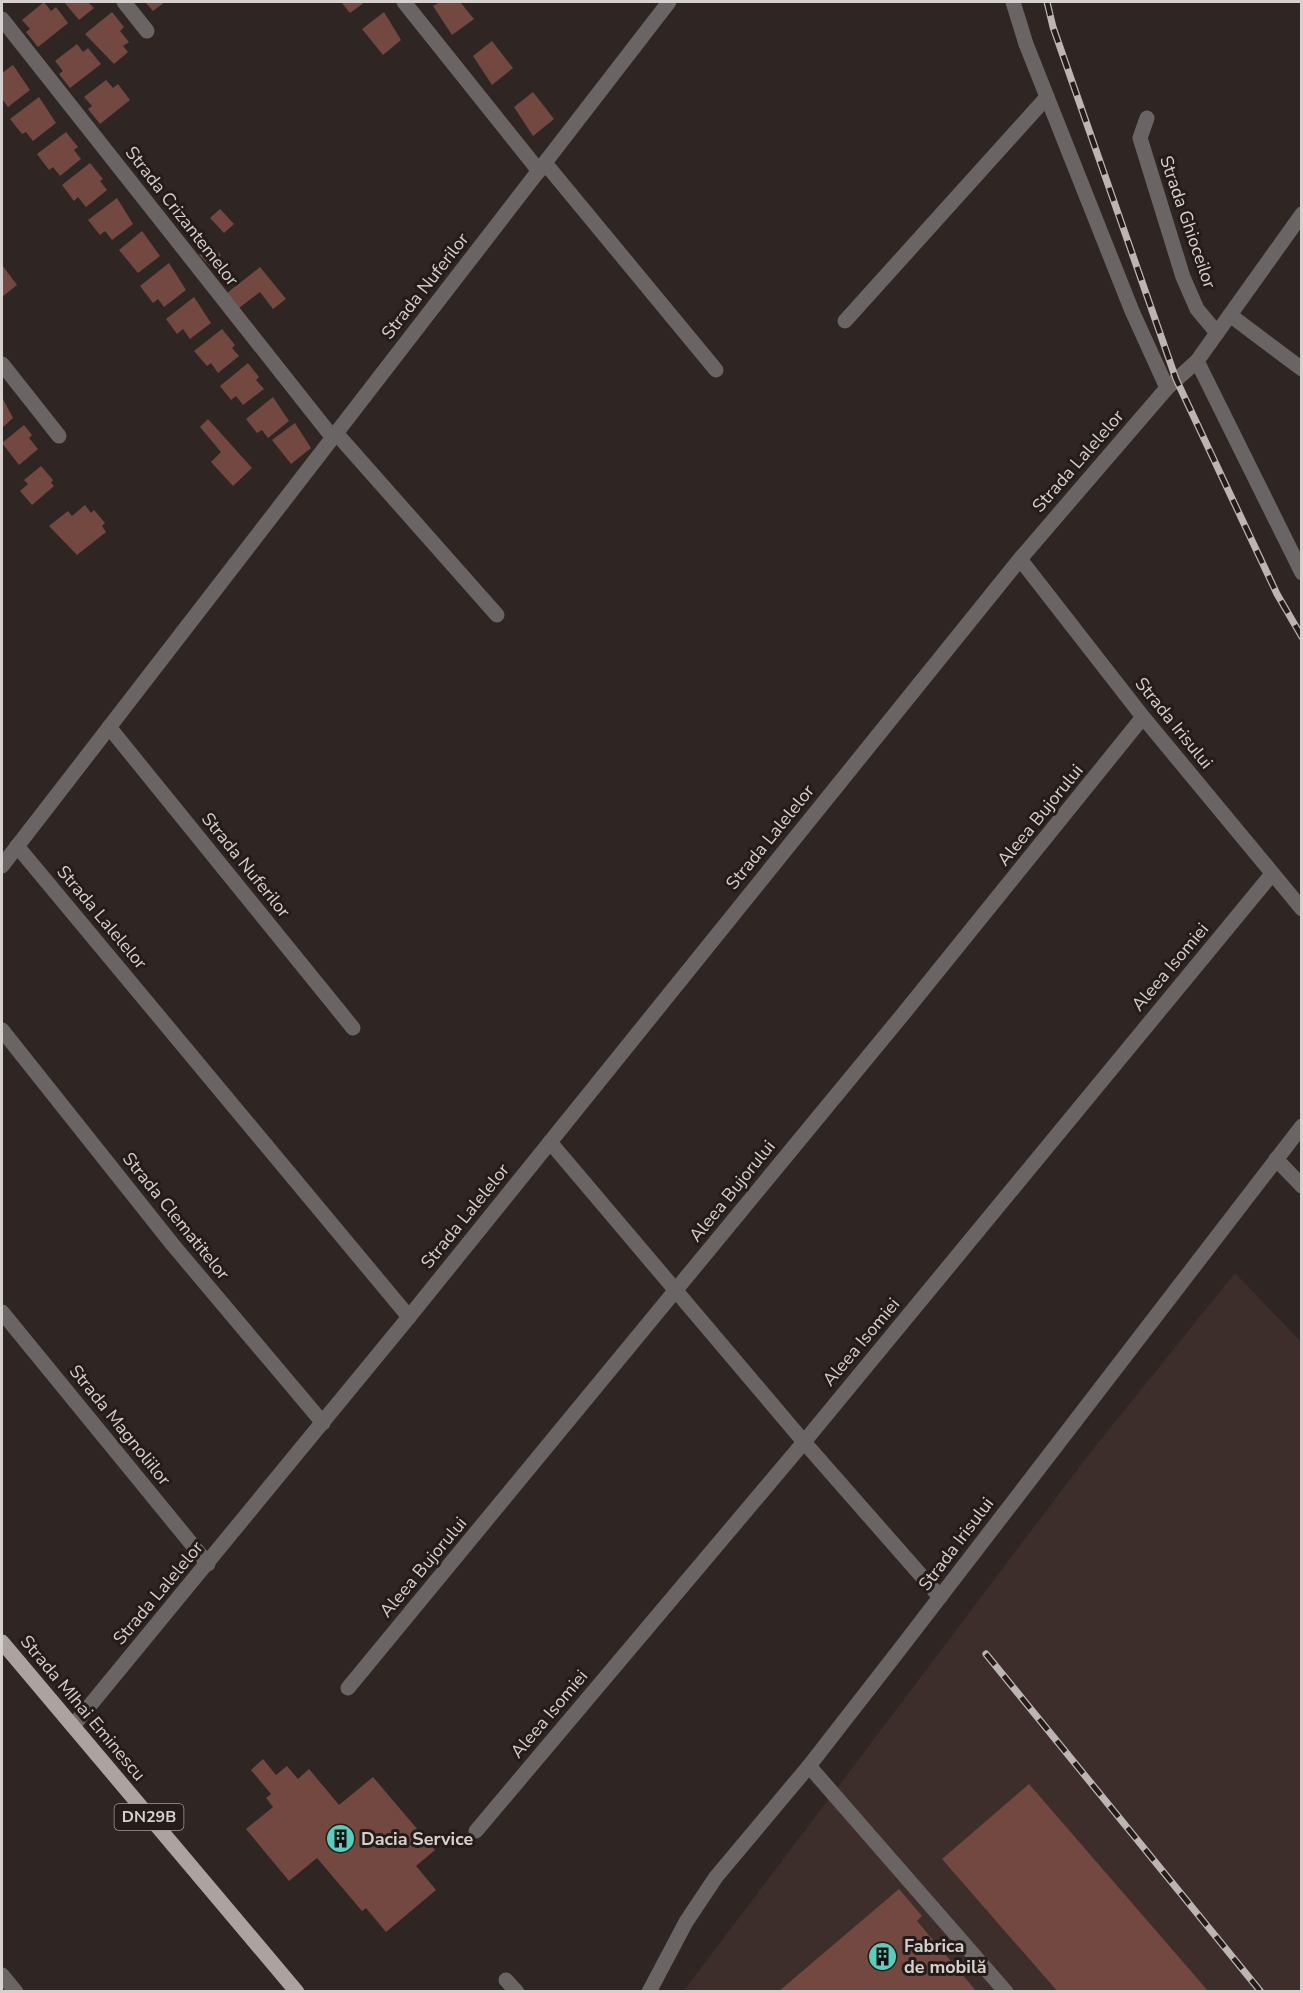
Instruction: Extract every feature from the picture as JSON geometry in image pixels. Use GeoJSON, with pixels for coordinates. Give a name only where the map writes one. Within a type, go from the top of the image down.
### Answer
{"type":"FeatureCollection","features":[{"type":"Feature","properties":{"kind":"main road","name":"Strada MIhai Eminescu"},"geometry":{"type":"LineString","coordinates":[[2,1642],[297,1992]]}},
{"type":"Feature","properties":{"kind":"street"},"geometry":{"type":"LineString","coordinates":[[124,2],[147,31]]}},
{"type":"Feature","properties":{"kind":"street"},"geometry":{"type":"LineString","coordinates":[[404,2],[716,370]]}},
{"type":"Feature","properties":{"kind":"street","name":"Strada Nuferilor"},"geometry":{"type":"LineString","coordinates":[[2,866],[669,2]]}},
{"type":"Feature","properties":{"kind":"street"},"geometry":{"type":"LineString","coordinates":[[1013,2],[1047,97],[1132,311],[1167,388]]}},
{"type":"Feature","properties":{"kind":"street","name":"Strada Crizantemelor"},"geometry":{"type":"LineString","coordinates":[[2,19],[335,436]]}},
{"type":"Feature","properties":{"kind":"street"},"geometry":{"type":"LineString","coordinates":[[845,321],[1047,97]]}},
{"type":"Feature","properties":{"kind":"street","name":"Strada Ghioceilor"},"geometry":{"type":"LineString","coordinates":[[1147,118],[1140,138],[1183,278],[1197,309],[1217,333]]}},
{"type":"Feature","properties":{"kind":"street","name":"Strada Ghioceilor"},"geometry":{"type":"LineString","coordinates":[[1197,361],[1302,214]]}},
{"type":"Feature","properties":{"kind":"street"},"geometry":{"type":"LineString","coordinates":[[1230,315],[1302,369]]}},
{"type":"Feature","properties":{"kind":"street"},"geometry":{"type":"LineString","coordinates":[[1197,361],[1280,533],[1302,573]]}},
{"type":"Feature","properties":{"kind":"street","name":"Strada Lalelelor"},"geometry":{"type":"LineString","coordinates":[[73,1726],[323,1423],[1020,560],[1167,388],[1197,361]]}},
{"type":"Feature","properties":{"kind":"street"},"geometry":{"type":"LineString","coordinates":[[2,364],[60,436]]}},
{"type":"Feature","properties":{"kind":"street"},"geometry":{"type":"LineString","coordinates":[[335,436],[497,615]]}},
{"type":"Feature","properties":{"kind":"street","name":"Strada Irisului"},"geometry":{"type":"LineString","coordinates":[[1020,560],[1143,717],[1302,909]]}},
{"type":"Feature","properties":{"kind":"street","name":"Aleea Bujorului"},"geometry":{"type":"LineString","coordinates":[[348,1688],[1143,717]]}},
{"type":"Feature","properties":{"kind":"street","name":"Strada Nuferilor"},"geometry":{"type":"LineString","coordinates":[[109,727],[353,1028]]}},
{"type":"Feature","properties":{"kind":"street","name":"Strada Lalelelor"},"geometry":{"type":"LineString","coordinates":[[18,846],[409,1317]]}},
{"type":"Feature","properties":{"kind":"street","name":"Aleea Isomiei"},"geometry":{"type":"LineString","coordinates":[[476,1831],[804,1442],[1272,874]]}},
{"type":"Feature","properties":{"kind":"street","name":"Strada Clematitelor"},"geometry":{"type":"LineString","coordinates":[[2,1030],[173,1245],[323,1423]]}},
{"type":"Feature","properties":{"kind":"street","name":"Strada Irisului"},"geometry":{"type":"LineString","coordinates":[[649,1992],[699,1901],[809,1766],[1302,1126]]}},
{"type":"Feature","properties":{"kind":"street"},"geometry":{"type":"LineString","coordinates":[[550,1142],[804,1442],[940,1597]]}},
{"type":"Feature","properties":{"kind":"street"},"geometry":{"type":"LineString","coordinates":[[1276,1159],[1302,1186]]}},
{"type":"Feature","properties":{"kind":"street","name":"Strada Magnoliilor"},"geometry":{"type":"LineString","coordinates":[[2,1312],[208,1563]]}},
{"type":"Feature","properties":{"kind":"street"},"geometry":{"type":"LineString","coordinates":[[809,1766],[1006,1992]]}},
{"type":"Feature","properties":{"kind":"street"},"geometry":{"type":"LineString","coordinates":[[2,1975],[16,1992]]}},
{"type":"Feature","properties":{"kind":"street"},"geometry":{"type":"LineString","coordinates":[[506,1980],[517,1992]]}},
{"type":"Feature","properties":{"kind":"shaded area"},"geometry":{"type":"Polygon","coordinates":[[[1235,1273],[1301,1342],[1301,1991],[683,1992],[1090,1453],[1235,1273]]]}},
{"type":"Feature","properties":{"kind":"building"},"geometry":{"type":"Polygon","coordinates":[[[44,2],[51,11],[56,7],[68,23],[38,47],[26,32],[30,29],[22,20],[44,2]]]}},
{"type":"Feature","properties":{"kind":"building"},"geometry":{"type":"Polygon","coordinates":[[[64,2],[88,2],[94,8],[79,20],[64,2]]]}},
{"type":"Feature","properties":{"kind":"building"},"geometry":{"type":"Polygon","coordinates":[[[145,2],[165,2],[153,11],[145,2]]]}},
{"type":"Feature","properties":{"kind":"building"},"geometry":{"type":"Polygon","coordinates":[[[341,2],[365,2],[350,13],[341,2]]]}},
{"type":"Feature","properties":{"kind":"building"},"geometry":{"type":"Polygon","coordinates":[[[440,2],[460,2],[474,19],[452,35],[433,6],[440,2]]]}},
{"type":"Feature","properties":{"kind":"building"},"geometry":{"type":"Polygon","coordinates":[[[112,12],[124,27],[120,31],[129,42],[123,46],[128,52],[114,64],[85,34],[112,12]]]}},
{"type":"Feature","properties":{"kind":"building"},"geometry":{"type":"Polygon","coordinates":[[[384,12],[401,40],[383,55],[362,29],[384,12]]]}},
{"type":"Feature","properties":{"kind":"building"},"geometry":{"type":"Polygon","coordinates":[[[492,41],[513,68],[492,85],[473,56],[492,41]]]}},
{"type":"Feature","properties":{"kind":"building"},"geometry":{"type":"Polygon","coordinates":[[[77,44],[83,52],[88,48],[101,64],[70,88],[59,74],[63,71],[55,61],[77,44]]]}},
{"type":"Feature","properties":{"kind":"building"},"geometry":{"type":"Polygon","coordinates":[[[13,65],[30,90],[8,107],[2,99],[2,73],[13,65]]]}},
{"type":"Feature","properties":{"kind":"building"},"geometry":{"type":"Polygon","coordinates":[[[106,80],[113,88],[118,84],[130,100],[100,124],[88,109],[92,106],[84,97],[106,80]]]}},
{"type":"Feature","properties":{"kind":"building"},"geometry":{"type":"Polygon","coordinates":[[[533,92],[554,119],[533,136],[514,107],[533,92]]]}},
{"type":"Feature","properties":{"kind":"building"},"geometry":{"type":"Polygon","coordinates":[[[39,97],[56,123],[33,141],[26,132],[22,134],[10,119],[39,97]]]}},
{"type":"Feature","properties":{"kind":"building"},"geometry":{"type":"Polygon","coordinates":[[[66,132],[78,147],[74,150],[81,159],[60,176],[53,167],[49,170],[37,154],[66,132]]]}},
{"type":"Feature","properties":{"kind":"building"},"geometry":{"type":"Polygon","coordinates":[[[90,163],[103,179],[100,181],[107,190],[86,207],[78,197],[74,201],[62,185],[90,163]]]}},
{"type":"Feature","properties":{"kind":"building"},"geometry":{"type":"Polygon","coordinates":[[[117,198],[133,224],[112,240],[105,231],[100,235],[88,220],[117,198]]]}},
{"type":"Feature","properties":{"kind":"building"},"geometry":{"type":"Polygon","coordinates":[[[220,209],[234,224],[224,233],[210,218],[220,209]]]}},
{"type":"Feature","properties":{"kind":"building"},"geometry":{"type":"Polygon","coordinates":[[[142,231],[160,256],[138,273],[119,250],[142,231]]]}},
{"type":"Feature","properties":{"kind":"building"},"geometry":{"type":"Polygon","coordinates":[[[210,244],[221,255],[210,266],[199,255],[210,244]]]}},
{"type":"Feature","properties":{"kind":"building"},"geometry":{"type":"Polygon","coordinates":[[[169,263],[186,290],[164,307],[158,299],[153,303],[140,286],[169,263]]]}},
{"type":"Feature","properties":{"kind":"building"},"geometry":{"type":"Polygon","coordinates":[[[2,265],[17,285],[2,297],[2,265]]]}},
{"type":"Feature","properties":{"kind":"building"},"geometry":{"type":"Polygon","coordinates":[[[260,267],[286,299],[273,309],[260,292],[239,308],[227,293],[260,267]]]}},
{"type":"Feature","properties":{"kind":"building"},"geometry":{"type":"Polygon","coordinates":[[[194,297],[211,323],[190,339],[183,329],[177,334],[166,319],[194,297]]]}},
{"type":"Feature","properties":{"kind":"building"},"geometry":{"type":"Polygon","coordinates":[[[222,329],[235,345],[232,348],[239,356],[218,373],[211,363],[207,366],[194,351],[222,329]]]}},
{"type":"Feature","properties":{"kind":"building"},"geometry":{"type":"Polygon","coordinates":[[[248,363],[259,377],[256,380],[264,389],[243,405],[236,396],[231,400],[220,386],[248,363]]]}},
{"type":"Feature","properties":{"kind":"building"},"geometry":{"type":"Polygon","coordinates":[[[2,397],[13,418],[2,428],[2,397]]]}},
{"type":"Feature","properties":{"kind":"building"},"geometry":{"type":"Polygon","coordinates":[[[273,397],[289,421],[268,438],[262,430],[257,433],[246,419],[273,397]]]}},
{"type":"Feature","properties":{"kind":"building"},"geometry":{"type":"Polygon","coordinates":[[[208,419],[252,468],[233,486],[211,462],[221,452],[200,427],[208,419]]]}},
{"type":"Feature","properties":{"kind":"building"},"geometry":{"type":"Polygon","coordinates":[[[295,423],[311,448],[291,464],[272,440],[295,423]]]}},
{"type":"Feature","properties":{"kind":"building"},"geometry":{"type":"Polygon","coordinates":[[[24,425],[32,435],[29,438],[38,449],[19,465],[2,443],[24,425]]]}},
{"type":"Feature","properties":{"kind":"building"},"geometry":{"type":"Polygon","coordinates":[[[41,466],[53,480],[51,483],[54,486],[32,505],[20,491],[28,484],[24,480],[41,466]]]}},
{"type":"Feature","properties":{"kind":"building"},"geometry":{"type":"Polygon","coordinates":[[[85,505],[91,513],[94,510],[105,523],[102,526],[106,532],[77,555],[49,526],[68,511],[72,516],[85,505]]]}},
{"type":"Feature","properties":{"kind":"building","name":"Dacia Service"},"geometry":{"type":"Polygon","coordinates":[[[263,1759],[276,1775],[287,1766],[298,1779],[309,1769],[339,1805],[373,1777],[435,1850],[416,1866],[436,1890],[386,1932],[366,1908],[362,1911],[317,1858],[289,1881],[246,1829],[273,1807],[266,1798],[271,1794],[251,1770],[263,1759]]]}},
{"type":"Feature","properties":{"kind":"building"},"geometry":{"type":"Polygon","coordinates":[[[1029,1784],[1209,1992],[1058,1992],[942,1859],[1029,1784]]]}},
{"type":"Feature","properties":{"kind":"building","name":"Fabrica de mobilă"},"geometry":{"type":"Polygon","coordinates":[[[899,1889],[922,1916],[917,1921],[977,1992],[778,1992],[899,1889]]]}},
{"type":"Feature","properties":{"kind":"railway"},"geometry":{"type":"LineString","coordinates":[[1047,2],[1053,27],[1176,379],[1277,594],[1302,637]]}},
{"type":"Feature","properties":{"kind":"railway"},"geometry":{"type":"LineString","coordinates":[[986,1654],[1261,1992]]}},
{"type":"Feature","properties":{"kind":"place","name":"Dacia Service"},"geometry":{"type":"Point","coordinates":[340,1839]}},
{"type":"Feature","properties":{"kind":"place","name":"Fabrica de mobilă"},"geometry":{"type":"Point","coordinates":[883,1956]}}]}
